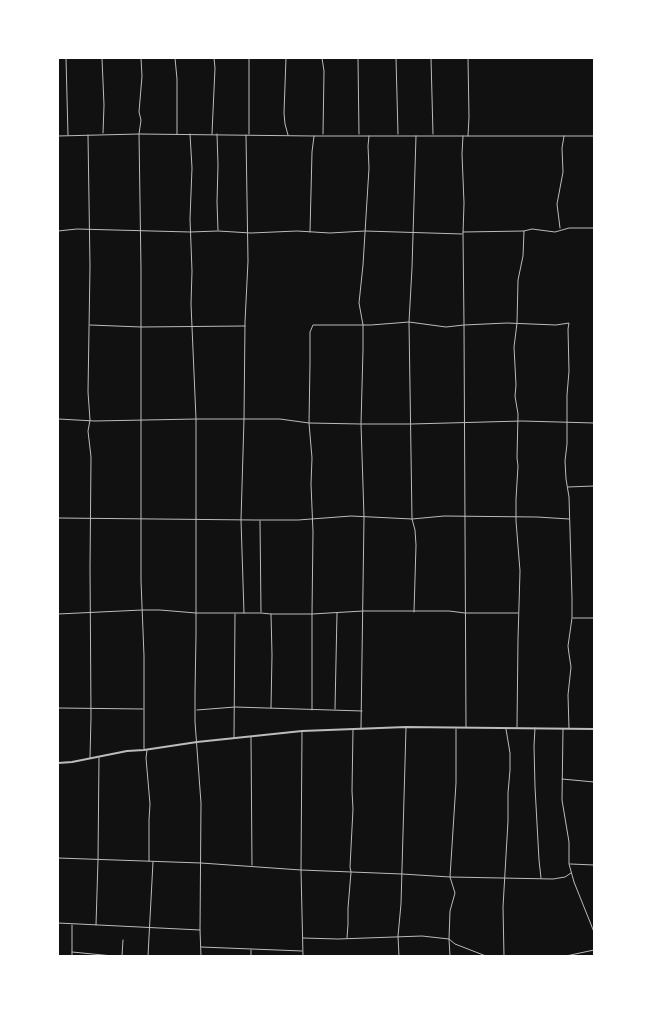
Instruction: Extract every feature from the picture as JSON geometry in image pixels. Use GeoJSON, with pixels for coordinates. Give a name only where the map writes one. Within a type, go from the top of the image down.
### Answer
{"type":"FeatureCollection","features":[{"type":"Feature","properties":{"kind":"street"},"geometry":{"type":"LineString","coordinates":[[66,58],[68,136]]}},
{"type":"Feature","properties":{"kind":"street"},"geometry":{"type":"LineString","coordinates":[[102,58],[104,105],[102,134]]}},
{"type":"Feature","properties":{"kind":"street"},"geometry":{"type":"LineString","coordinates":[[141,58],[142,76],[139,112],[141,120],[139,134],[142,420],[141,520],[144,709],[150,804],[148,861]]}},
{"type":"Feature","properties":{"kind":"street"},"geometry":{"type":"LineString","coordinates":[[175,58],[177,134]]}},
{"type":"Feature","properties":{"kind":"street"},"geometry":{"type":"LineString","coordinates":[[212,134],[214,58]]}},
{"type":"Feature","properties":{"kind":"street"},"geometry":{"type":"LineString","coordinates":[[249,58],[249,135]]}},
{"type":"Feature","properties":{"kind":"street"},"geometry":{"type":"LineString","coordinates":[[286,58],[284,112],[288,136]]}},
{"type":"Feature","properties":{"kind":"street"},"geometry":{"type":"LineString","coordinates":[[322,58],[324,71],[323,136]]}},
{"type":"Feature","properties":{"kind":"street"},"geometry":{"type":"LineString","coordinates":[[358,58],[359,136]]}},
{"type":"Feature","properties":{"kind":"street"},"geometry":{"type":"LineString","coordinates":[[396,58],[398,135]]}},
{"type":"Feature","properties":{"kind":"street"},"geometry":{"type":"LineString","coordinates":[[431,58],[433,136]]}},
{"type":"Feature","properties":{"kind":"street"},"geometry":{"type":"LineString","coordinates":[[468,58],[468,136]]}},
{"type":"Feature","properties":{"kind":"street"},"geometry":{"type":"LineString","coordinates":[[58,136],[102,134],[594,136]]}},
{"type":"Feature","properties":{"kind":"street"},"geometry":{"type":"LineString","coordinates":[[190,134],[192,168],[190,232],[196,419],[195,722],[201,803],[201,956]]}},
{"type":"Feature","properties":{"kind":"street"},"geometry":{"type":"LineString","coordinates":[[216,134],[218,231]]}},
{"type":"Feature","properties":{"kind":"street"},"geometry":{"type":"LineString","coordinates":[[88,135],[90,230],[88,392],[90,420],[88,430],[91,457],[90,759]]}},
{"type":"Feature","properties":{"kind":"street"},"geometry":{"type":"LineString","coordinates":[[244,613],[241,520],[247,278],[246,135]]}},
{"type":"Feature","properties":{"kind":"street"},"geometry":{"type":"LineString","coordinates":[[560,230],[557,204],[563,172],[562,152],[564,135]]}},
{"type":"Feature","properties":{"kind":"street"},"geometry":{"type":"LineString","coordinates":[[310,233],[314,136]]}},
{"type":"Feature","properties":{"kind":"street"},"geometry":{"type":"LineString","coordinates":[[361,728],[364,517],[361,424],[363,325],[359,303],[370,136]]}},
{"type":"Feature","properties":{"kind":"street"},"geometry":{"type":"LineString","coordinates":[[414,612],[416,544],[412,520],[409,322],[414,233],[416,136]]}},
{"type":"Feature","properties":{"kind":"street"},"geometry":{"type":"LineString","coordinates":[[463,136],[466,728]]}},
{"type":"Feature","properties":{"kind":"street"},"geometry":{"type":"LineString","coordinates":[[58,231],[310,233],[365,231],[463,233],[524,231],[532,229],[555,232],[569,228],[594,228]]}},
{"type":"Feature","properties":{"kind":"street"},"geometry":{"type":"LineString","coordinates":[[517,728],[520,571],[516,517],[518,414],[515,396],[514,347],[524,231]]}},
{"type":"Feature","properties":{"kind":"street"},"geometry":{"type":"LineString","coordinates":[[312,710],[312,458],[309,423],[310,332],[314,325],[363,325],[409,322],[446,327],[517,323],[562,325],[569,323],[567,444],[565,460],[569,497],[572,598],[572,618],[568,646],[572,667],[568,695],[569,728]]}},
{"type":"Feature","properties":{"kind":"street"},"geometry":{"type":"LineString","coordinates":[[89,325],[141,327],[245,326]]}},
{"type":"Feature","properties":{"kind":"street"},"geometry":{"type":"LineString","coordinates":[[58,419],[280,419],[309,423],[361,424],[518,421],[594,422]]}},
{"type":"Feature","properties":{"kind":"street"},"geometry":{"type":"LineString","coordinates":[[567,487],[594,486]]}},
{"type":"Feature","properties":{"kind":"street"},"geometry":{"type":"LineString","coordinates":[[58,518],[298,520],[350,516],[412,520],[444,516],[465,516],[569,519]]}},
{"type":"Feature","properties":{"kind":"street"},"geometry":{"type":"LineString","coordinates":[[260,520],[261,613]]}},
{"type":"Feature","properties":{"kind":"street"},"geometry":{"type":"LineString","coordinates":[[58,614],[142,610],[271,614],[363,611],[518,613]]}},
{"type":"Feature","properties":{"kind":"street"},"geometry":{"type":"LineString","coordinates":[[335,710],[337,612]]}},
{"type":"Feature","properties":{"kind":"street"},"geometry":{"type":"LineString","coordinates":[[234,738],[235,613]]}},
{"type":"Feature","properties":{"kind":"street"},"geometry":{"type":"LineString","coordinates":[[271,614],[271,708]]}},
{"type":"Feature","properties":{"kind":"street"},"geometry":{"type":"LineString","coordinates":[[572,618],[594,618]]}},
{"type":"Feature","properties":{"kind":"street"},"geometry":{"type":"LineString","coordinates":[[58,708],[144,709]]}},
{"type":"Feature","properties":{"kind":"street"},"geometry":{"type":"LineString","coordinates":[[196,710],[271,708],[362,710]]}},
{"type":"Feature","properties":{"kind":"street"},"geometry":{"type":"LineString","coordinates":[[58,763],[90,759],[127,751],[302,731],[406,727],[594,729]]}},
{"type":"Feature","properties":{"kind":"street"},"geometry":{"type":"LineString","coordinates":[[399,956],[398,936],[401,904],[406,727]]}},
{"type":"Feature","properties":{"kind":"street"},"geometry":{"type":"LineString","coordinates":[[450,956],[450,911],[455,893],[450,877],[456,783],[456,727]]}},
{"type":"Feature","properties":{"kind":"street"},"geometry":{"type":"LineString","coordinates":[[504,956],[503,907],[510,770],[510,753],[506,728]]}},
{"type":"Feature","properties":{"kind":"street"},"geometry":{"type":"LineString","coordinates":[[535,728],[535,787],[541,879]]}},
{"type":"Feature","properties":{"kind":"street"},"geometry":{"type":"LineString","coordinates":[[347,938],[353,809],[353,729]]}},
{"type":"Feature","properties":{"kind":"street"},"geometry":{"type":"LineString","coordinates":[[563,729],[562,800],[569,842],[569,864],[594,932]]}},
{"type":"Feature","properties":{"kind":"street"},"geometry":{"type":"LineString","coordinates":[[302,731],[301,870],[303,956]]}},
{"type":"Feature","properties":{"kind":"street"},"geometry":{"type":"LineString","coordinates":[[251,736],[252,866]]}},
{"type":"Feature","properties":{"kind":"street"},"geometry":{"type":"LineString","coordinates":[[96,925],[98,757]]}},
{"type":"Feature","properties":{"kind":"street"},"geometry":{"type":"LineString","coordinates":[[562,779],[594,782]]}},
{"type":"Feature","properties":{"kind":"street"},"geometry":{"type":"LineString","coordinates":[[58,858],[201,862],[301,870],[450,877],[553,879],[565,877],[571,873]]}},
{"type":"Feature","properties":{"kind":"street"},"geometry":{"type":"LineString","coordinates":[[148,956],[153,861]]}},
{"type":"Feature","properties":{"kind":"street"},"geometry":{"type":"LineString","coordinates":[[569,864],[594,864]]}},
{"type":"Feature","properties":{"kind":"street"},"geometry":{"type":"LineString","coordinates":[[58,923],[200,930]]}},
{"type":"Feature","properties":{"kind":"street"},"geometry":{"type":"LineString","coordinates":[[72,923],[72,956]]}},
{"type":"Feature","properties":{"kind":"street"},"geometry":{"type":"LineString","coordinates":[[303,938],[422,936],[449,939],[455,944],[486,956]]}},
{"type":"Feature","properties":{"kind":"street"},"geometry":{"type":"LineString","coordinates":[[122,956],[123,940]]}},
{"type":"Feature","properties":{"kind":"street"},"geometry":{"type":"LineString","coordinates":[[201,947],[303,951]]}},
{"type":"Feature","properties":{"kind":"street"},"geometry":{"type":"LineString","coordinates":[[251,950],[251,956]]}},
{"type":"Feature","properties":{"kind":"street"},"geometry":{"type":"LineString","coordinates":[[566,956],[594,950]]}},
{"type":"Feature","properties":{"kind":"street"},"geometry":{"type":"LineString","coordinates":[[72,952],[113,956]]}}]}
